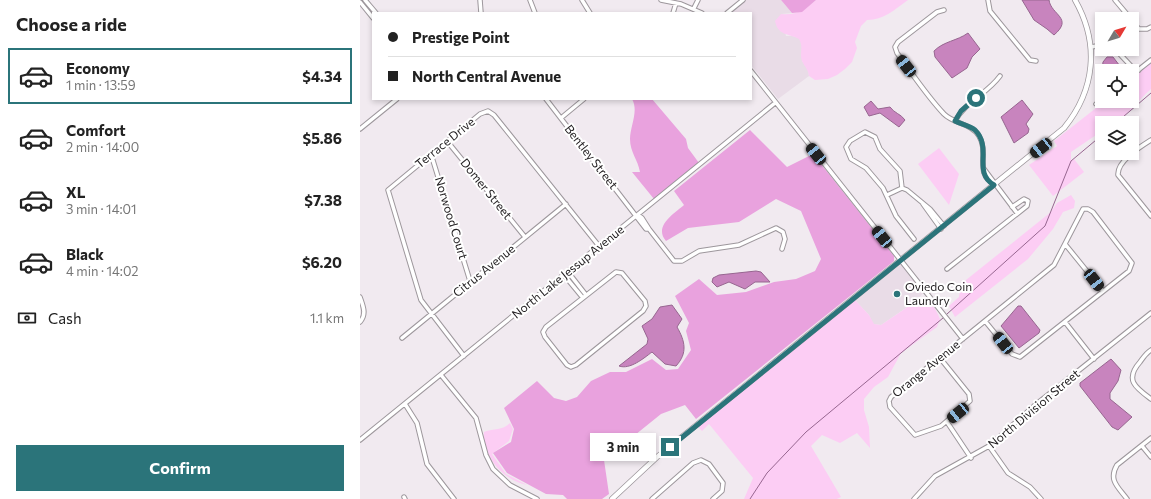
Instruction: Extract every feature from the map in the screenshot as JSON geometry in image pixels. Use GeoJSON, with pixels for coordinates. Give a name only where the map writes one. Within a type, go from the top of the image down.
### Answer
{"type":"FeatureCollection","features":[{"type":"Feature","properties":{"kind":"main road"},"geometry":{"type":"LineString","coordinates":[[612,499],[657,457],[1052,139],[1070,121],[1083,99],[1090,73],[1090,47],[1086,22],[1075,0]]}},
{"type":"Feature","properties":{"kind":"street"},"geometry":{"type":"LineString","coordinates":[[366,0],[375,12]]}},
{"type":"Feature","properties":{"kind":"street"},"geometry":{"type":"LineString","coordinates":[[480,0],[482,12]]}},
{"type":"Feature","properties":{"kind":"street"},"geometry":{"type":"LineString","coordinates":[[530,0],[535,12]]}},
{"type":"Feature","properties":{"kind":"street"},"geometry":{"type":"LineString","coordinates":[[582,0],[589,12]]}},
{"type":"Feature","properties":{"kind":"street"},"geometry":{"type":"LineString","coordinates":[[661,0],[694,8],[700,12]]}},
{"type":"Feature","properties":{"kind":"street"},"geometry":{"type":"LineString","coordinates":[[694,8],[698,0]]}},
{"type":"Feature","properties":{"kind":"street"},"geometry":{"type":"LineString","coordinates":[[727,12],[744,0]]}},
{"type":"Feature","properties":{"kind":"street"},"geometry":{"type":"LineString","coordinates":[[988,0],[990,11],[1030,60],[1036,61]]}},
{"type":"Feature","properties":{"kind":"street"},"geometry":{"type":"LineString","coordinates":[[1115,0],[1125,12]]}},
{"type":"Feature","properties":{"kind":"street"},"geometry":{"type":"LineString","coordinates":[[360,2],[372,17]]}},
{"type":"Feature","properties":{"kind":"street"},"geometry":{"type":"LineString","coordinates":[[673,12],[676,3]]}},
{"type":"Feature","properties":{"kind":"street"},"geometry":{"type":"LineString","coordinates":[[944,10],[937,12],[898,42],[894,47],[945,115],[974,129],[981,138],[983,144],[983,168],[994,185],[1017,213]]}},
{"type":"Feature","properties":{"kind":"street"},"geometry":{"type":"LineString","coordinates":[[1139,29],[1147,29],[1151,27]]}},
{"type":"Feature","properties":{"kind":"street"},"geometry":{"type":"LineString","coordinates":[[1090,47],[1095,46]]}},
{"type":"Feature","properties":{"kind":"street"},"geometry":{"type":"LineString","coordinates":[[1122,56],[1129,64]]}},
{"type":"Feature","properties":{"kind":"street"},"geometry":{"type":"LineString","coordinates":[[1139,70],[1151,60]]}},
{"type":"Feature","properties":{"kind":"street"},"geometry":{"type":"LineString","coordinates":[[752,72],[963,339]]}},
{"type":"Feature","properties":{"kind":"street"},"geometry":{"type":"LineString","coordinates":[[955,121],[966,105],[995,82],[1000,76]]}},
{"type":"Feature","properties":{"kind":"street"},"geometry":{"type":"LineString","coordinates":[[360,130],[396,100]]}},
{"type":"Feature","properties":{"kind":"street","name":"Bentley Street"},"geometry":{"type":"LineString","coordinates":[[547,100],[637,215],[646,229],[649,229],[676,262],[684,260],[699,251],[739,246],[776,228],[781,229],[784,234],[782,249]]}},
{"type":"Feature","properties":{"kind":"street"},"geometry":{"type":"LineString","coordinates":[[561,118],[583,100]]}},
{"type":"Feature","properties":{"kind":"street","name":"North Lake Jessup Avenue"},"geometry":{"type":"LineString","coordinates":[[360,440],[775,103]]}},
{"type":"Feature","properties":{"kind":"street","name":"Terrace Drive"},"geometry":{"type":"LineString","coordinates":[[464,356],[420,300],[388,194],[390,186],[480,114],[484,112],[491,112],[600,246]]}},
{"type":"Feature","properties":{"kind":"street"},"geometry":{"type":"LineString","coordinates":[[902,188],[900,171],[880,149],[875,137],[865,132],[850,141],[846,147],[847,153],[851,159],[866,168],[887,195],[896,216],[914,239]]}},
{"type":"Feature","properties":{"kind":"street","name":"Domer Street"},"geometry":{"type":"LineString","coordinates":[[447,141],[525,238]]}},
{"type":"Feature","properties":{"kind":"street"},"geometry":{"type":"LineString","coordinates":[[1150,142],[1121,163],[1118,170],[1118,175],[1151,216]]}},
{"type":"Feature","properties":{"kind":"street","name":"Norwood Court"},"geometry":{"type":"LineString","coordinates":[[431,154],[470,281]]}},
{"type":"Feature","properties":{"kind":"street"},"geometry":{"type":"LineString","coordinates":[[902,188],[913,194],[930,209],[942,227]]}},
{"type":"Feature","properties":{"kind":"street"},"geometry":{"type":"LineString","coordinates":[[887,195],[902,188]]}},
{"type":"Feature","properties":{"kind":"street"},"geometry":{"type":"LineString","coordinates":[[946,269],[1027,206],[1027,199],[1022,199],[1012,207]]}},
{"type":"Feature","properties":{"kind":"street","name":"Citrus Avenue"},"geometry":{"type":"LineString","coordinates":[[402,338],[566,204]]}},
{"type":"Feature","properties":{"kind":"street","name":"Orange Avenue"},"geometry":{"type":"LineString","coordinates":[[947,422],[921,434],[915,435],[890,407],[889,399],[1054,265],[1080,211],[1085,208],[1090,209],[1132,263],[1130,271],[1103,292]]}},
{"type":"Feature","properties":{"kind":"street"},"geometry":{"type":"LineString","coordinates":[[986,321],[1012,354],[1020,357],[1103,292],[1065,244]]}},
{"type":"Feature","properties":{"kind":"street"},"geometry":{"type":"LineString","coordinates":[[568,272],[586,295]]}},
{"type":"Feature","properties":{"kind":"street"},"geometry":{"type":"LineString","coordinates":[[616,272],[622,273],[645,301],[646,306],[637,316],[576,365],[571,367],[567,366],[544,338],[543,332],[546,327],[586,295],[616,272]]}},
{"type":"Feature","properties":{"kind":"street"},"geometry":{"type":"LineString","coordinates":[[564,275],[583,298]]}},
{"type":"Feature","properties":{"kind":"street"},"geometry":{"type":"LineString","coordinates":[[574,288],[578,284]]}},
{"type":"Feature","properties":{"kind":"street"},"geometry":{"type":"LineString","coordinates":[[360,297],[364,317],[360,322]]}},
{"type":"Feature","properties":{"kind":"street","name":"North Division Street"},"geometry":{"type":"LineString","coordinates":[[914,499],[935,476],[971,458],[989,446],[1034,406],[1151,313]]}},
{"type":"Feature","properties":{"kind":"street"},"geometry":{"type":"LineString","coordinates":[[1065,322],[1094,359]]}},
{"type":"Feature","properties":{"kind":"street"},"geometry":{"type":"LineString","coordinates":[[1151,350],[1134,368],[1132,374],[1133,382],[1137,388],[1151,399]]}},
{"type":"Feature","properties":{"kind":"street"},"geometry":{"type":"LineString","coordinates":[[940,358],[970,398],[968,404],[947,422],[971,458]]}},
{"type":"Feature","properties":{"kind":"street"},"geometry":{"type":"LineString","coordinates":[[440,375],[476,418],[486,455],[493,469],[510,485],[537,499]]}},
{"type":"Feature","properties":{"kind":"street"},"geometry":{"type":"LineString","coordinates":[[405,404],[417,423],[427,464],[454,499]]}},
{"type":"Feature","properties":{"kind":"street"},"geometry":{"type":"LineString","coordinates":[[1127,499],[1116,484],[1113,477],[1114,471],[1117,465],[1151,438]]}},
{"type":"Feature","properties":{"kind":"street"},"geometry":{"type":"LineString","coordinates":[[989,446],[1008,473],[1030,487],[1040,499]]}},
{"type":"Feature","properties":{"kind":"street"},"geometry":{"type":"LineString","coordinates":[[1142,446],[1151,457]]}},
{"type":"Feature","properties":{"kind":"street"},"geometry":{"type":"LineString","coordinates":[[652,499],[694,463],[701,460],[709,464],[723,483],[722,491],[714,499]]}},
{"type":"Feature","properties":{"kind":"shaded area"},"geometry":{"type":"Polygon","coordinates":[[[746,0],[781,0],[792,13],[781,14],[786,36],[799,38],[803,45],[802,61],[808,68],[809,76],[778,99],[752,66],[752,12],[730,12],[746,0]]]}},
{"type":"Feature","properties":{"kind":"shaded area"},"geometry":{"type":"Polygon","coordinates":[[[781,0],[816,0],[802,12],[792,13],[781,0]]]}},
{"type":"Feature","properties":{"kind":"shaded area"},"geometry":{"type":"Polygon","coordinates":[[[816,0],[908,0],[884,16],[873,20],[867,20],[861,26],[855,42],[857,48],[852,62],[837,75],[828,79],[815,80],[809,76],[802,61],[799,39],[781,32],[776,26],[775,21],[781,14],[796,13],[816,0]]]}},
{"type":"Feature","properties":{"kind":"shaded area"},"geometry":{"type":"Polygon","coordinates":[[[1022,0],[1049,0],[1053,9],[1062,20],[1060,29],[1054,35],[1034,20],[1022,0]]]}},
{"type":"Feature","properties":{"kind":"shaded area"},"geometry":{"type":"Polygon","coordinates":[[[968,33],[980,49],[972,57],[967,68],[952,78],[935,57],[934,51],[942,45],[968,33]]]}},
{"type":"Feature","properties":{"kind":"shaded area"},"geometry":{"type":"Polygon","coordinates":[[[1107,57],[1113,57],[1118,64],[1103,64],[1107,57]]]}},
{"type":"Feature","properties":{"kind":"shaded area"},"geometry":{"type":"Polygon","coordinates":[[[1151,62],[1151,89],[1139,101],[1139,72],[1151,62]]]}},
{"type":"Feature","properties":{"kind":"shaded area"},"geometry":{"type":"Polygon","coordinates":[[[632,100],[653,100],[686,139],[688,148],[699,163],[654,199],[632,172],[640,172],[630,144],[630,134],[634,119],[634,104],[632,100]]]}},
{"type":"Feature","properties":{"kind":"shaded area"},"geometry":{"type":"Polygon","coordinates":[[[1022,100],[1033,114],[1026,124],[1029,129],[1028,133],[1014,143],[1001,117],[1022,100]]]}},
{"type":"Feature","properties":{"kind":"shaded area"},"geometry":{"type":"Polygon","coordinates":[[[871,101],[878,109],[890,107],[905,120],[899,127],[880,113],[869,116],[864,107],[871,101]]]}},
{"type":"Feature","properties":{"kind":"shaded area"},"geometry":{"type":"Polygon","coordinates":[[[1096,108],[1132,108],[1124,116],[1095,116],[1095,136],[1071,152],[1071,161],[1074,159],[1084,172],[1053,196],[1029,165],[1057,146],[1054,141],[1096,108]]]}},
{"type":"Feature","properties":{"kind":"shaded area"},"geometry":{"type":"Polygon","coordinates":[[[750,130],[787,167],[813,154],[894,256],[894,261],[696,419],[685,405],[661,414],[604,460],[609,494],[602,499],[567,499],[563,495],[546,494],[507,473],[493,453],[511,442],[514,429],[504,408],[537,381],[554,398],[566,401],[577,397],[591,381],[610,372],[626,372],[652,359],[666,370],[678,369],[691,350],[686,331],[689,323],[675,296],[699,279],[717,295],[746,292],[774,282],[796,279],[815,271],[821,259],[801,211],[776,199],[739,222],[688,228],[666,241],[663,235],[662,230],[667,220],[684,205],[674,191],[750,130]]]}},
{"type":"Feature","properties":{"kind":"shaded area"},"geometry":{"type":"Polygon","coordinates":[[[939,148],[959,174],[949,205],[918,164],[939,148]]]}},
{"type":"Feature","properties":{"kind":"shaded area"},"geometry":{"type":"Polygon","coordinates":[[[1071,195],[1075,201],[1074,208],[1063,212],[1053,229],[1028,259],[955,317],[949,306],[959,297],[961,284],[1051,212],[1057,203],[1071,195]]]}},
{"type":"Feature","properties":{"kind":"shaded area"},"geometry":{"type":"Polygon","coordinates":[[[901,263],[924,292],[916,301],[881,325],[873,324],[869,315],[855,300],[901,263]]]}},
{"type":"Feature","properties":{"kind":"shaded area"},"geometry":{"type":"Polygon","coordinates":[[[756,271],[761,272],[770,282],[755,282],[745,289],[729,282],[717,287],[712,282],[713,278],[719,275],[756,271]]]}},
{"type":"Feature","properties":{"kind":"shaded area"},"geometry":{"type":"Polygon","coordinates":[[[921,298],[931,303],[940,319],[937,327],[901,353],[888,377],[874,387],[864,399],[864,410],[869,427],[870,448],[857,433],[840,443],[822,435],[811,446],[841,497],[837,499],[744,499],[753,478],[709,424],[702,431],[698,427],[855,300],[869,315],[874,324],[881,325],[921,298]]]}},
{"type":"Feature","properties":{"kind":"shaded area"},"geometry":{"type":"Polygon","coordinates":[[[672,305],[682,319],[677,327],[682,337],[684,347],[684,352],[676,366],[665,364],[652,352],[632,365],[623,367],[619,366],[647,344],[648,339],[642,326],[652,319],[660,307],[672,305]]]}},
{"type":"Feature","properties":{"kind":"shaded area"},"geometry":{"type":"Polygon","coordinates":[[[1018,306],[1021,306],[1040,330],[1039,333],[1019,348],[1001,326],[1018,306]]]}},
{"type":"Feature","properties":{"kind":"shaded area"},"geometry":{"type":"Polygon","coordinates":[[[1111,359],[1121,370],[1118,381],[1110,393],[1110,399],[1132,417],[1118,430],[1112,427],[1080,386],[1080,383],[1111,359]]]}},
{"type":"Feature","properties":{"kind":"shaded area"},"geometry":{"type":"Polygon","coordinates":[[[510,423],[513,429],[509,441],[492,454],[506,474],[527,485],[519,483],[503,473],[490,458],[486,450],[484,432],[507,426],[510,423]]]}},
{"type":"Feature","properties":{"kind":"waterway"},"geometry":{"type":"LineString","coordinates":[[1124,116],[1151,93]]}},
{"type":"Feature","properties":{"kind":"waterway"},"geometry":{"type":"LineString","coordinates":[[947,314],[1045,226],[1071,161],[1095,141]]}},
{"type":"Feature","properties":{"kind":"waterway"},"geometry":{"type":"LineString","coordinates":[[750,499],[767,473],[806,432],[943,318]]}},
{"type":"Feature","properties":{"kind":"place","name":"Oviedo Coin Laundry"},"geometry":{"type":"Point","coordinates":[897,294]}},
{"type":"Feature","properties":{"kind":"route"},"geometry":{"type":"LineString","coordinates":[[670,447],[994,185],[988,182],[984,177],[983,144],[981,138],[974,129],[955,121],[966,105],[976,98]]}}]}
